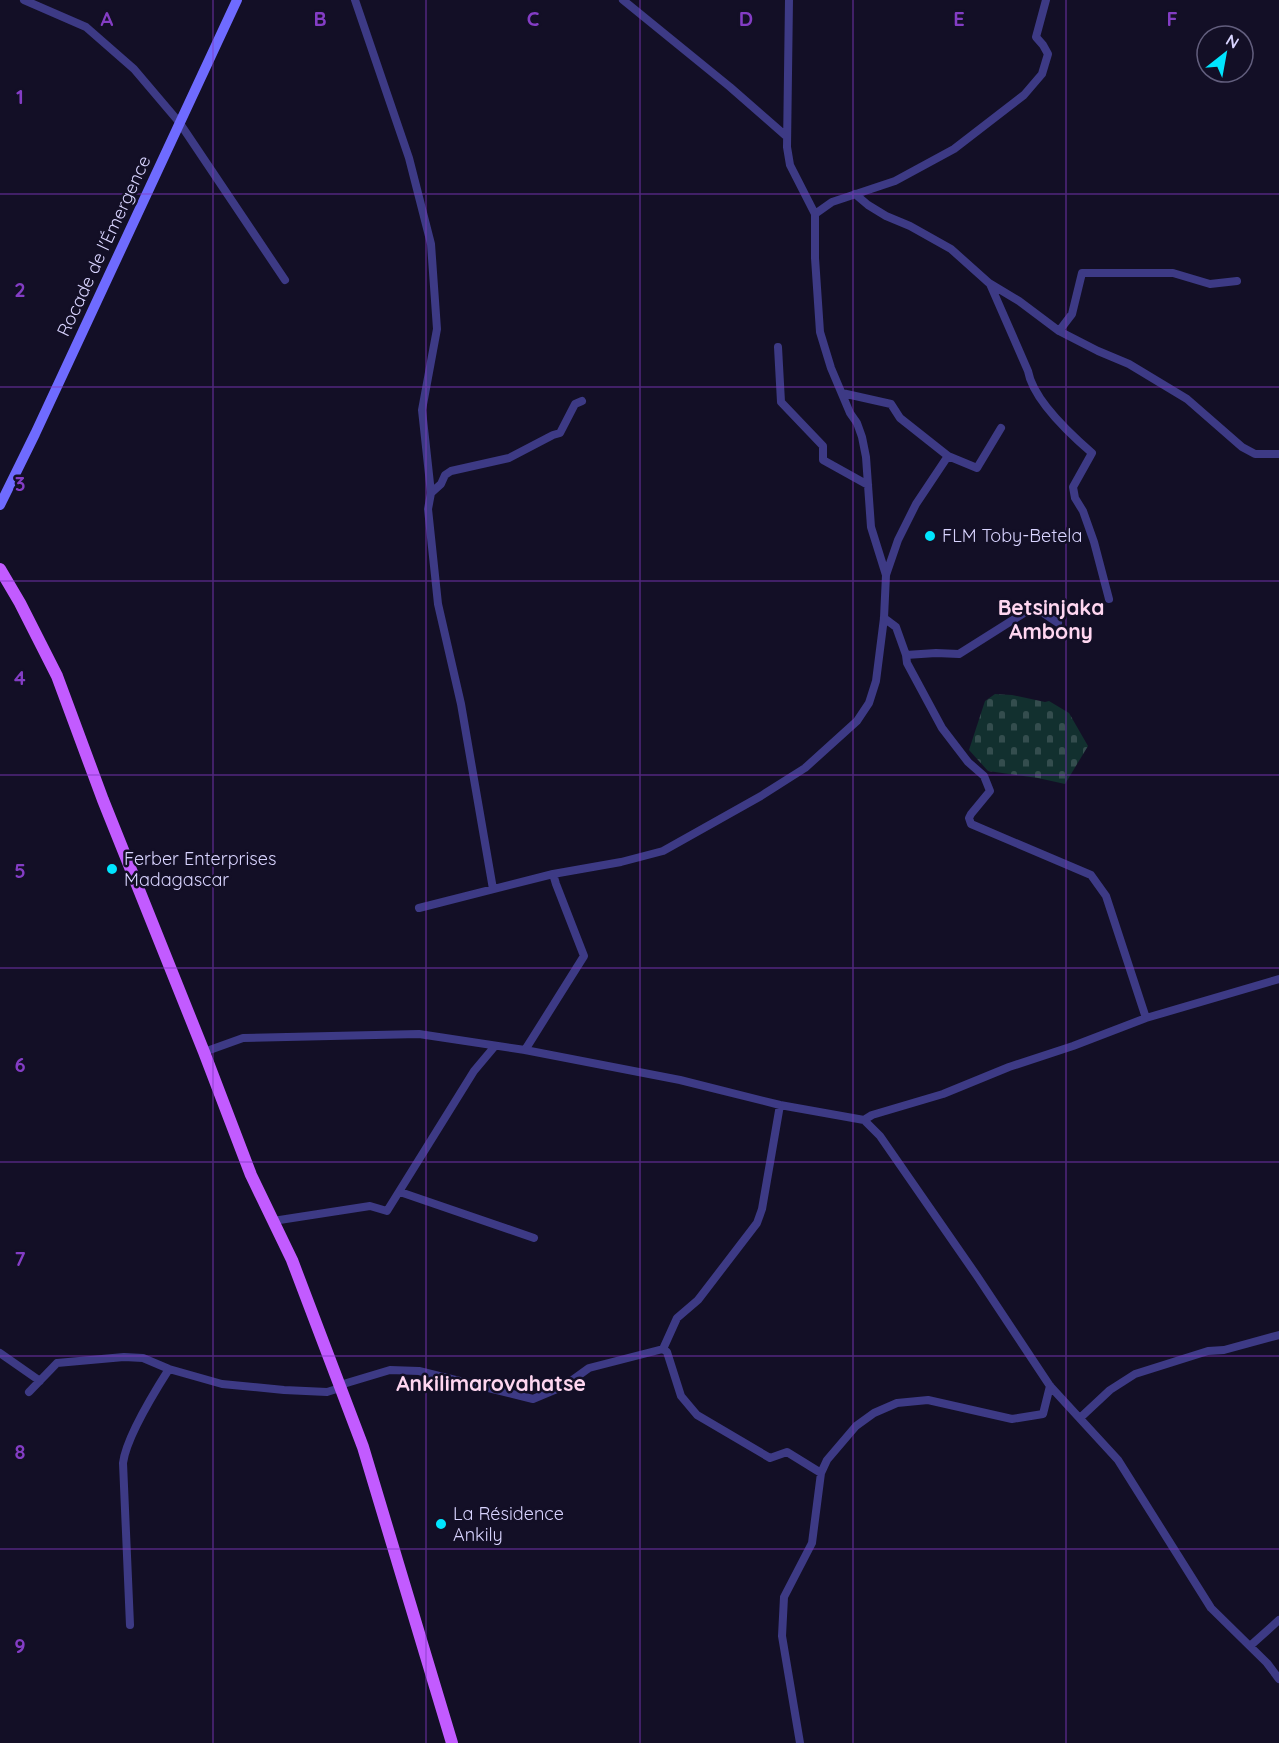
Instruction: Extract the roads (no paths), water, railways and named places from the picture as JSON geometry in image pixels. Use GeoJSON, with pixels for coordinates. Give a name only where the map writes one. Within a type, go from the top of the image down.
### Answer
{"type":"FeatureCollection","features":[{"type":"Feature","properties":{"kind":"main road"},"geometry":{"type":"LineString","coordinates":[[0,569],[57,676],[144,907],[204,1052],[250,1175],[292,1260],[363,1447],[452,1743]]}},
{"type":"Feature","properties":{"kind":"street"},"geometry":{"type":"LineString","coordinates":[[24,0],[86,27],[134,69],[179,122],[285,280]]}},
{"type":"Feature","properties":{"kind":"street","name":"Rocade de l'Émergence"},"geometry":{"type":"LineString","coordinates":[[0,505],[237,0]]}},
{"type":"Feature","properties":{"kind":"street"},"geometry":{"type":"LineString","coordinates":[[355,0],[409,158],[430,244],[437,328],[422,410],[431,493],[428,509],[438,604],[465,726],[493,890]]}},
{"type":"Feature","properties":{"kind":"street"},"geometry":{"type":"LineString","coordinates":[[623,0],[786,136]]}},
{"type":"Feature","properties":{"kind":"street"},"geometry":{"type":"LineString","coordinates":[[789,0],[786,136],[790,165],[815,214],[814,258],[820,332],[826,356],[862,437],[871,527],[886,575]]}},
{"type":"Feature","properties":{"kind":"street"},"geometry":{"type":"LineString","coordinates":[[815,214],[832,202],[895,181],[930,163],[954,148],[1024,95],[1042,74],[1048,54],[1036,37],[1046,0]]}},
{"type":"Feature","properties":{"kind":"street"},"geometry":{"type":"LineString","coordinates":[[855,194],[868,205],[951,249],[989,283],[1019,300],[1059,331],[1129,364],[1187,399],[1248,450],[1255,454],[1279,454]]}},
{"type":"Feature","properties":{"kind":"street"},"geometry":{"type":"LineString","coordinates":[[1059,331],[1072,314],[1082,273],[1173,273],[1210,284],[1237,281]]}},
{"type":"Feature","properties":{"kind":"street"},"geometry":{"type":"LineString","coordinates":[[989,283],[1024,361],[1030,383],[1040,399],[1092,453],[1073,487],[1075,498],[1083,511],[1094,542],[1110,598]]}},
{"type":"Feature","properties":{"kind":"street"},"geometry":{"type":"LineString","coordinates":[[778,347],[781,402],[823,446],[823,460],[868,485]]}},
{"type":"Feature","properties":{"kind":"street"},"geometry":{"type":"LineString","coordinates":[[842,393],[891,404],[900,418],[948,456],[977,468],[1001,428]]}},
{"type":"Feature","properties":{"kind":"street"},"geometry":{"type":"LineString","coordinates":[[431,493],[451,471],[509,458],[560,433],[575,404],[582,401]]}},
{"type":"Feature","properties":{"kind":"street"},"geometry":{"type":"LineString","coordinates":[[419,908],[553,874],[663,852],[805,768],[857,721],[869,703],[876,681],[884,618],[886,575],[898,540],[916,504],[948,456]]}},
{"type":"Feature","properties":{"kind":"street"},"geometry":{"type":"LineString","coordinates":[[906,655],[936,652],[959,654],[1032,608],[1058,623]]}},
{"type":"Feature","properties":{"kind":"street"},"geometry":{"type":"LineString","coordinates":[[884,618],[896,627],[907,663],[942,728],[968,762],[984,776],[990,791],[971,814],[969,818],[971,824],[1086,872],[1096,880],[1106,896],[1146,1018]]}},
{"type":"Feature","properties":{"kind":"street"},"geometry":{"type":"LineString","coordinates":[[525,1050],[584,956],[553,874]]}},
{"type":"Feature","properties":{"kind":"street"},"geometry":{"type":"LineString","coordinates":[[864,1120],[872,1115],[943,1094],[1009,1067],[1146,1018],[1279,979]]}},
{"type":"Feature","properties":{"kind":"street"},"geometry":{"type":"LineString","coordinates":[[204,1052],[243,1038],[419,1034],[525,1050],[684,1081],[780,1105],[864,1120],[880,1136],[1050,1386],[1118,1460],[1211,1608],[1250,1646],[1279,1679]]}},
{"type":"Feature","properties":{"kind":"street"},"geometry":{"type":"LineString","coordinates":[[273,1221],[370,1206],[387,1211],[474,1071],[495,1046]]}},
{"type":"Feature","properties":{"kind":"street"},"geometry":{"type":"LineString","coordinates":[[663,1349],[676,1318],[699,1299],[757,1223],[767,1186],[780,1105]]}},
{"type":"Feature","properties":{"kind":"street"},"geometry":{"type":"LineString","coordinates":[[400,1192],[534,1238]]}},
{"type":"Feature","properties":{"kind":"street"},"geometry":{"type":"LineString","coordinates":[[1080,1418],[1110,1390],[1135,1374],[1208,1351],[1224,1350],[1279,1335]]}},
{"type":"Feature","properties":{"kind":"street"},"geometry":{"type":"LineString","coordinates":[[29,1392],[57,1363],[143,1358],[169,1369],[232,1385],[327,1392],[390,1370],[419,1371],[533,1399],[564,1386],[589,1368],[663,1349]]}},
{"type":"Feature","properties":{"kind":"street"},"geometry":{"type":"LineString","coordinates":[[663,1349],[667,1352],[681,1396],[697,1414],[771,1458],[787,1452],[821,1473]]}},
{"type":"Feature","properties":{"kind":"street"},"geometry":{"type":"LineString","coordinates":[[0,1353],[40,1381]]}},
{"type":"Feature","properties":{"kind":"street"},"geometry":{"type":"LineString","coordinates":[[130,1625],[123,1463],[125,1452],[154,1392],[169,1369]]}},
{"type":"Feature","properties":{"kind":"street"},"geometry":{"type":"LineString","coordinates":[[800,1743],[782,1636],[784,1597],[812,1543],[821,1473],[827,1460],[856,1426],[874,1413],[897,1403],[928,1400],[1012,1419],[1042,1414],[1050,1386]]}},
{"type":"Feature","properties":{"kind":"street"},"geometry":{"type":"LineString","coordinates":[[1250,1646],[1279,1620]]}},
{"type":"Feature","properties":{"kind":"place","name":"FLM Toby-Betela"},"geometry":{"type":"Point","coordinates":[930,536]}},
{"type":"Feature","properties":{"kind":"place","name":"Ferber Enterprises Madagascar"},"geometry":{"type":"Point","coordinates":[112,869]}},
{"type":"Feature","properties":{"kind":"place","name":"La Résidence Ankily"},"geometry":{"type":"Point","coordinates":[441,1524]}},
{"type":"Feature","properties":{"kind":"district","name":"Betsinjaka Ambony"},"geometry":{"type":"Point","coordinates":[1051,620]}},
{"type":"Feature","properties":{"kind":"district","name":"Ankilimarovahatse"},"geometry":{"type":"Point","coordinates":[491,1384]}}]}
